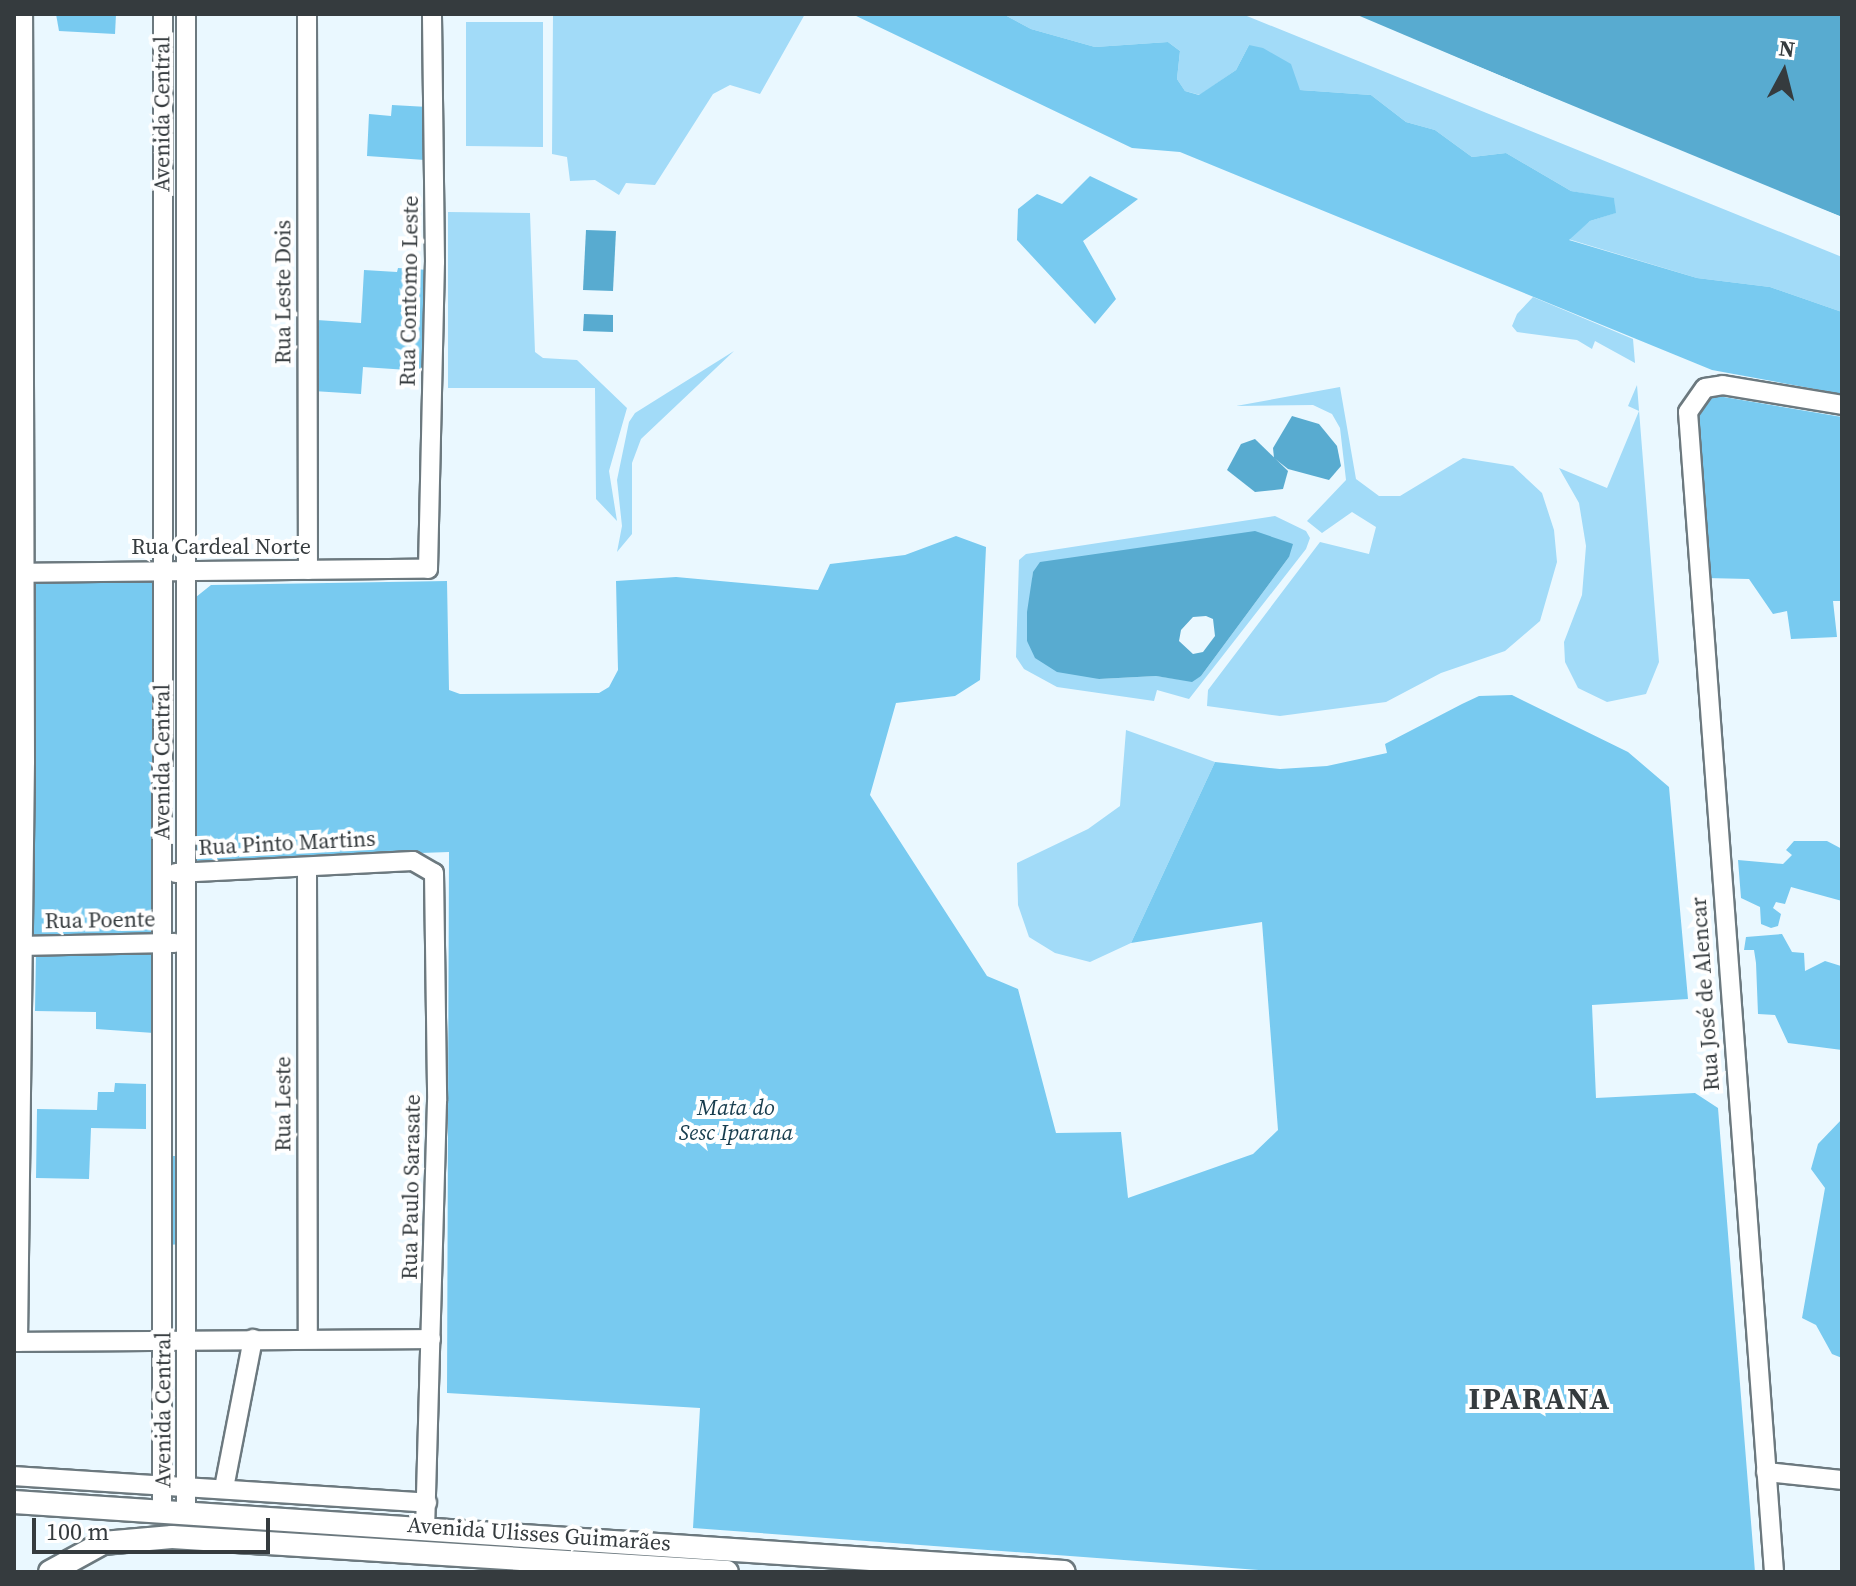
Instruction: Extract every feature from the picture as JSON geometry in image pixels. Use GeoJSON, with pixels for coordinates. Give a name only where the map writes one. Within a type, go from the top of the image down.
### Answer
{"type":"FeatureCollection","features":[{"type":"Feature","properties":{"kind":"main road","name":"Avenida Ulisses Guimarães"},"geometry":{"type":"LineString","coordinates":[[14,1502],[186,1510],[1064,1572]]}},
{"type":"Feature","properties":{"kind":"main road"},"geometry":{"type":"LineString","coordinates":[[281,1544],[283,1517]]}},
{"type":"Feature","properties":{"kind":"main road","name":"Avenida Ulisses Guimarães"},"geometry":{"type":"LineString","coordinates":[[50,1572],[79,1553],[133,1537],[727,1572]]}},
{"type":"Feature","properties":{"kind":"street"},"geometry":{"type":"LineString","coordinates":[[23,14],[18,573],[18,946],[23,1231],[16,1342],[431,1339]]}},
{"type":"Feature","properties":{"kind":"street","name":"Avenida Central"},"geometry":{"type":"LineString","coordinates":[[162,1509],[166,1340],[163,14]]}},
{"type":"Feature","properties":{"kind":"street","name":"Avenida Central"},"geometry":{"type":"LineString","coordinates":[[186,14],[186,1510]]}},
{"type":"Feature","properties":{"kind":"street","name":"Rua Leste Dois"},"geometry":{"type":"LineString","coordinates":[[307,14],[308,570]]}},
{"type":"Feature","properties":{"kind":"street","name":"Rua Contomo Leste"},"geometry":{"type":"LineString","coordinates":[[428,569],[435,262],[432,14]]}},
{"type":"Feature","properties":{"kind":"street","name":"Rua José de Alencar"},"geometry":{"type":"LineString","coordinates":[[1774,1572],[1688,412],[1705,388],[1723,385],[1842,405]]}},
{"type":"Feature","properties":{"kind":"street","name":"Rua Cardeal Norte"},"geometry":{"type":"LineString","coordinates":[[18,573],[428,569]]}},
{"type":"Feature","properties":{"kind":"street","name":"Rua Pinto Martins"},"geometry":{"type":"LineString","coordinates":[[164,873],[413,861]]}},
{"type":"Feature","properties":{"kind":"street","name":"Rua Paulo Sarasate"},"geometry":{"type":"LineString","coordinates":[[413,861],[431,868],[435,879],[431,1339],[425,1527]]}},
{"type":"Feature","properties":{"kind":"street","name":"Rua Leste"},"geometry":{"type":"LineString","coordinates":[[307,868],[308,1339]]}},
{"type":"Feature","properties":{"kind":"street","name":"Rua Poente"},"geometry":{"type":"LineString","coordinates":[[18,946],[186,943]]}},
{"type":"Feature","properties":{"kind":"street"},"geometry":{"type":"LineString","coordinates":[[165,1250],[187,1250]]}},
{"type":"Feature","properties":{"kind":"street"},"geometry":{"type":"LineString","coordinates":[[224,1488],[253,1339]]}},
{"type":"Feature","properties":{"kind":"street"},"geometry":{"type":"LineString","coordinates":[[1766,1472],[1842,1480]]}},
{"type":"Feature","properties":{"kind":"street"},"geometry":{"type":"LineString","coordinates":[[14,1476],[163,1483],[427,1503]]}},
{"type":"Feature","properties":{"kind":"shaded area"},"geometry":{"type":"Polygon","coordinates":[[[553,14],[805,14],[760,94],[730,85],[713,94],[655,185],[626,183],[619,195],[595,180],[570,181],[567,157],[552,154],[553,14]]]}},
{"type":"Feature","properties":{"kind":"shaded area"},"geometry":{"type":"Polygon","coordinates":[[[1003,14],[1242,14],[1842,257],[1842,312],[1770,287],[1697,278],[1568,239],[1590,221],[1615,213],[1614,199],[1571,191],[1506,153],[1472,157],[1435,130],[1406,122],[1371,95],[1300,90],[1249,45],[1236,70],[1200,95],[1185,91],[1177,79],[1180,51],[1168,42],[1095,47],[1031,29],[1003,14]]]}},
{"type":"Feature","properties":{"kind":"shaded area"},"geometry":{"type":"Polygon","coordinates":[[[1355,14],[1842,14],[1842,217],[1753,183],[1355,14]]]}},
{"type":"Feature","properties":{"kind":"shaded area"},"geometry":{"type":"Polygon","coordinates":[[[466,22],[543,22],[543,147],[466,146],[466,22]]]}},
{"type":"Feature","properties":{"kind":"shaded area"},"geometry":{"type":"Polygon","coordinates":[[[448,212],[530,213],[535,352],[543,358],[577,360],[627,408],[609,471],[617,521],[596,499],[595,388],[448,388],[448,212]]]}},
{"type":"Feature","properties":{"kind":"shaded area"},"geometry":{"type":"Polygon","coordinates":[[[586,230],[616,231],[613,291],[583,290],[586,230]]]}},
{"type":"Feature","properties":{"kind":"shaded area"},"geometry":{"type":"Polygon","coordinates":[[[1533,297],[1633,339],[1635,363],[1595,341],[1592,349],[1577,340],[1517,332],[1512,326],[1517,314],[1533,297]]]}},
{"type":"Feature","properties":{"kind":"shaded area"},"geometry":{"type":"Polygon","coordinates":[[[584,314],[613,315],[613,332],[583,331],[584,314]]]}},
{"type":"Feature","properties":{"kind":"shaded area"},"geometry":{"type":"Polygon","coordinates":[[[734,351],[641,439],[632,463],[632,534],[617,552],[622,526],[617,480],[629,422],[635,413],[734,351]]]}},
{"type":"Feature","properties":{"kind":"shaded area"},"geometry":{"type":"Polygon","coordinates":[[[1637,385],[1659,662],[1646,694],[1607,702],[1578,688],[1565,662],[1564,642],[1582,595],[1586,546],[1579,503],[1559,468],[1607,488],[1639,411],[1628,406],[1637,385]]]}},
{"type":"Feature","properties":{"kind":"shaded area"},"geometry":{"type":"Polygon","coordinates":[[[1340,387],[1356,479],[1379,496],[1400,496],[1463,458],[1513,466],[1542,493],[1554,530],[1557,562],[1540,621],[1505,651],[1441,673],[1386,702],[1280,716],[1207,706],[1208,690],[1320,542],[1369,554],[1376,527],[1352,512],[1322,533],[1307,521],[1346,480],[1340,428],[1332,414],[1313,405],[1236,406],[1340,387]]]}},
{"type":"Feature","properties":{"kind":"shaded area"},"geometry":{"type":"Polygon","coordinates":[[[1292,416],[1319,424],[1337,446],[1341,466],[1329,480],[1288,469],[1274,458],[1273,448],[1292,416]]]}},
{"type":"Feature","properties":{"kind":"shaded area"},"geometry":{"type":"Polygon","coordinates":[[[1255,439],[1288,471],[1283,489],[1255,492],[1227,470],[1241,444],[1255,439]]]}},
{"type":"Feature","properties":{"kind":"shaded area"},"geometry":{"type":"Polygon","coordinates":[[[1275,516],[1306,531],[1310,538],[1306,549],[1189,699],[1157,690],[1154,701],[1057,687],[1024,669],[1016,657],[1019,560],[1026,554],[1275,516]],[[1289,557],[1033,572],[1027,641],[1099,679],[1156,676],[1191,681],[1201,676],[1289,557]]]}},
{"type":"Feature","properties":{"kind":"shaded area"},"geometry":{"type":"Polygon","coordinates":[[[1255,531],[1293,544],[1289,557],[1201,676],[1192,682],[1156,676],[1099,679],[1057,672],[1035,658],[1027,641],[1027,612],[1033,572],[1040,562],[1255,531]],[[1193,617],[1181,630],[1179,641],[1193,654],[1203,652],[1215,636],[1213,619],[1193,617]]]}},
{"type":"Feature","properties":{"kind":"shaded area"},"geometry":{"type":"Polygon","coordinates":[[[1126,730],[1215,762],[1131,943],[1090,962],[1055,953],[1029,937],[1018,905],[1017,863],[1088,829],[1120,806],[1126,730]]]}},
{"type":"Feature","properties":{"kind":"green space"},"geometry":{"type":"Polygon","coordinates":[[[56,14],[116,14],[115,34],[59,31],[56,14]]]}},
{"type":"Feature","properties":{"kind":"green space"},"geometry":{"type":"Polygon","coordinates":[[[852,14],[1003,14],[1031,29],[1095,47],[1168,42],[1180,51],[1177,79],[1185,91],[1199,95],[1236,70],[1249,45],[1263,48],[1291,64],[1300,90],[1371,95],[1406,122],[1435,130],[1472,157],[1506,153],[1571,191],[1614,198],[1616,213],[1590,221],[1569,240],[1697,278],[1770,287],[1842,312],[1842,394],[1712,370],[1180,152],[1132,148],[852,14]]]}},
{"type":"Feature","properties":{"kind":"green space"},"geometry":{"type":"Polygon","coordinates":[[[392,105],[428,107],[425,160],[367,156],[369,114],[391,116],[392,105]]]}},
{"type":"Feature","properties":{"kind":"green space"},"geometry":{"type":"Polygon","coordinates":[[[1090,176],[1138,199],[1083,241],[1116,299],[1095,324],[1017,240],[1018,209],[1037,194],[1062,204],[1090,176]]]}},
{"type":"Feature","properties":{"kind":"green space"},"geometry":{"type":"Polygon","coordinates":[[[398,268],[429,270],[423,371],[363,367],[361,394],[313,391],[317,320],[361,323],[364,270],[397,272],[398,268]]]}},
{"type":"Feature","properties":{"kind":"green space"},"geometry":{"type":"Polygon","coordinates":[[[1712,395],[1842,417],[1842,601],[1833,601],[1837,637],[1791,639],[1787,611],[1773,614],[1749,579],[1706,578],[1694,429],[1700,407],[1712,395]]]}},
{"type":"Feature","properties":{"kind":"green space","name":"Mata do Sesc Iparana"},"geometry":{"type":"Polygon","coordinates":[[[956,536],[986,547],[980,680],[955,696],[896,703],[870,795],[987,976],[1018,989],[1056,1133],[1121,1132],[1128,1198],[1253,1154],[1278,1130],[1262,922],[1131,943],[1215,762],[1280,769],[1327,766],[1387,753],[1385,744],[1479,696],[1512,695],[1628,752],[1669,787],[1688,999],[1592,1005],[1596,1098],[1695,1093],[1718,1108],[1755,1572],[1284,1572],[693,1528],[700,1408],[447,1393],[449,852],[191,861],[196,597],[211,585],[447,581],[449,690],[460,694],[599,693],[609,687],[618,670],[616,581],[676,577],[818,590],[830,564],[905,555],[956,536]]]}},
{"type":"Feature","properties":{"kind":"green space"},"geometry":{"type":"Polygon","coordinates":[[[36,577],[157,577],[155,937],[29,936],[36,630],[29,621],[36,577]]]}},
{"type":"Feature","properties":{"kind":"green space"},"geometry":{"type":"Polygon","coordinates":[[[1794,841],[1827,841],[1842,849],[1842,901],[1791,887],[1785,904],[1776,902],[1773,908],[1781,914],[1778,926],[1771,928],[1761,924],[1760,907],[1741,898],[1738,860],[1783,864],[1792,855],[1786,850],[1794,841]]]}},
{"type":"Feature","properties":{"kind":"green space"},"geometry":{"type":"Polygon","coordinates":[[[1782,934],[1792,952],[1804,953],[1805,971],[1825,961],[1841,966],[1842,1050],[1788,1043],[1775,1015],[1758,1014],[1754,950],[1744,950],[1746,937],[1782,934]]]}},
{"type":"Feature","properties":{"kind":"green space"},"geometry":{"type":"Polygon","coordinates":[[[154,951],[154,1033],[96,1029],[96,1012],[35,1011],[36,953],[154,951]]]}},
{"type":"Feature","properties":{"kind":"green space"},"geometry":{"type":"Polygon","coordinates":[[[115,1083],[146,1084],[146,1129],[91,1128],[89,1179],[36,1178],[37,1109],[97,1110],[98,1092],[114,1092],[115,1083]]]}},
{"type":"Feature","properties":{"kind":"green space"},"geometry":{"type":"Polygon","coordinates":[[[1842,1119],[1842,1358],[1832,1354],[1816,1325],[1802,1318],[1825,1188],[1811,1169],[1818,1144],[1842,1119]]]}},
{"type":"Feature","properties":{"kind":"green space"},"geometry":{"type":"Polygon","coordinates":[[[166,1156],[183,1156],[183,1244],[167,1245],[166,1156]]]}},
{"type":"Feature","properties":{"kind":"pier"},"geometry":{"type":"Polygon","coordinates":[[[1351,14],[1842,217],[1842,221],[1751,186],[1351,14]]]}},
{"type":"Feature","properties":{"kind":"district","name":"IPARANA"},"geometry":{"type":"Point","coordinates":[1540,1399]}}]}
